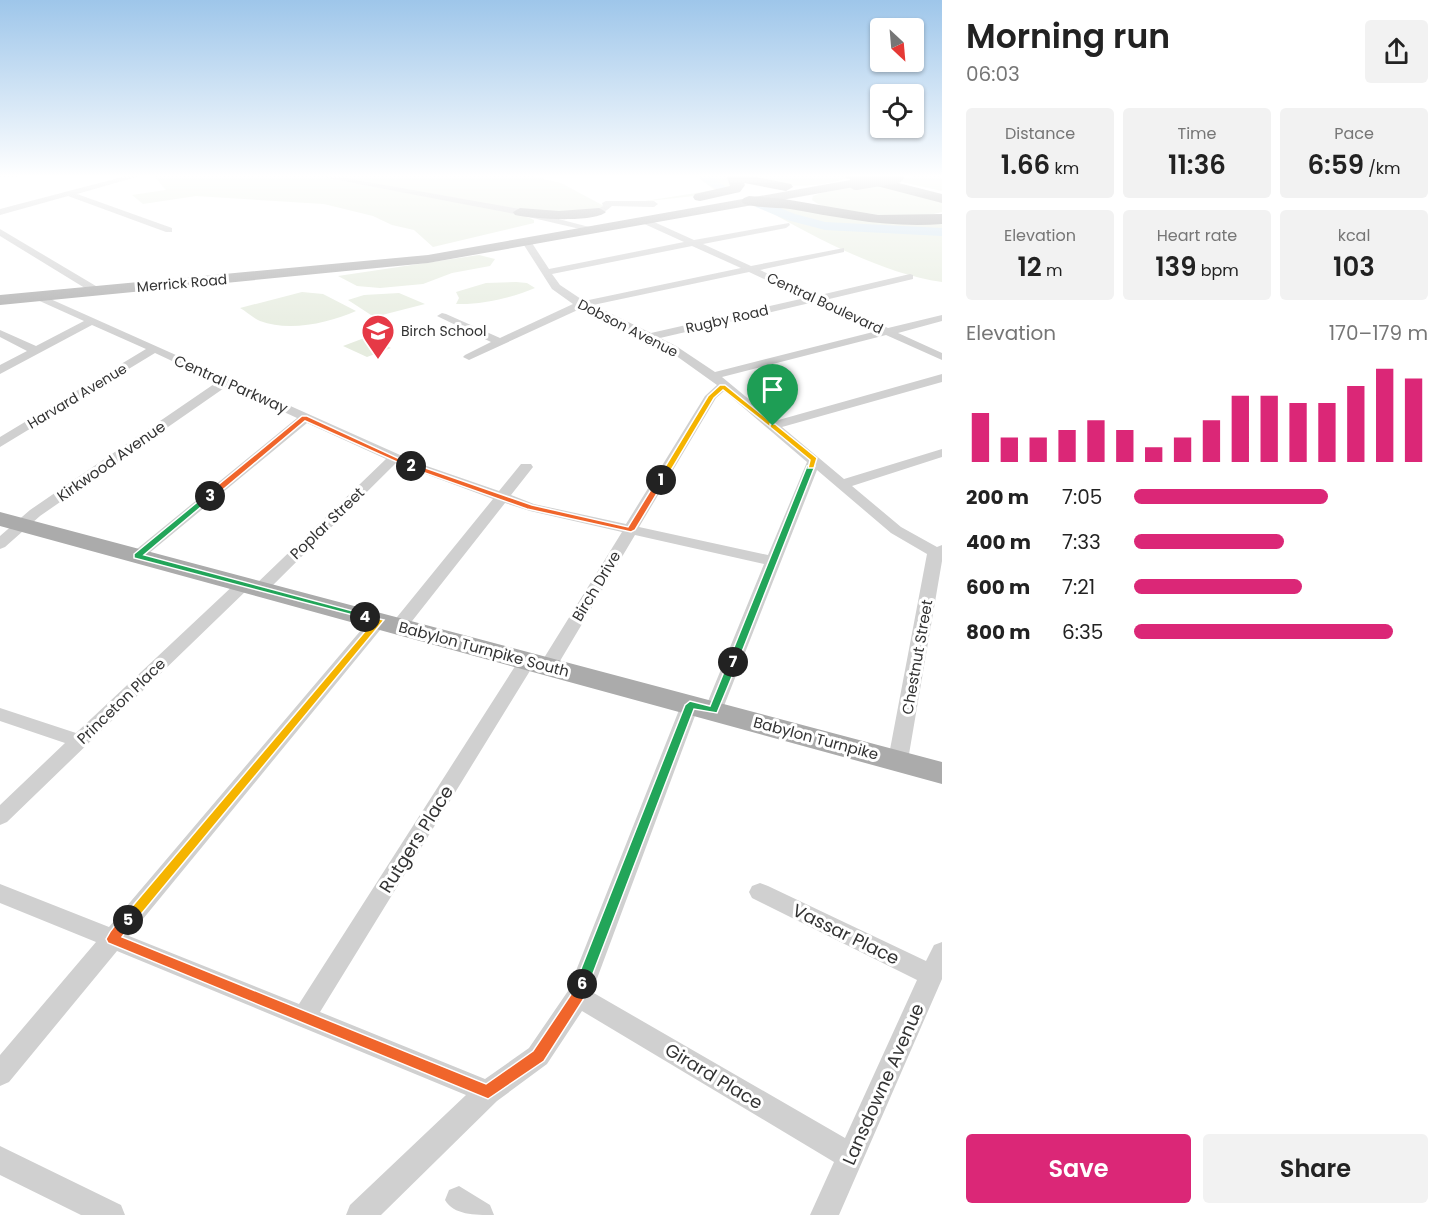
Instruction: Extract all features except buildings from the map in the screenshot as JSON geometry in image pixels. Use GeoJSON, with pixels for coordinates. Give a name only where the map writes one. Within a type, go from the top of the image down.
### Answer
{"type":"FeatureCollection","features":[{"type":"Feature","properties":{"kind":"main road","name":"Merrick Road"},"geometry":{"type":"LineString","coordinates":[[0,300],[428,258],[490,248],[535,232]]}},
{"type":"Feature","properties":{"kind":"main road","name":"Merrick Road"},"geometry":{"type":"LineString","coordinates":[[363,264],[477,240],[564,232]]}},
{"type":"Feature","properties":{"kind":"main road"},"geometry":{"type":"LineString","coordinates":[[477,240],[490,248]]}},
{"type":"Feature","properties":{"kind":"main road","name":"Babylon Turnpike South"},"geometry":{"type":"LineString","coordinates":[[11,522],[702,708]]}},
{"type":"Feature","properties":{"kind":"main road","name":"Babylon Turnpike"},"geometry":{"type":"LineString","coordinates":[[702,708],[942,773]]}},
{"type":"Feature","properties":{"kind":"street"},"geometry":{"type":"LineString","coordinates":[[0,232],[97,291]]}},
{"type":"Feature","properties":{"kind":"street","name":"Central Boulevard"},"geometry":{"type":"LineString","coordinates":[[678,232],[694,243],[942,357]]}},
{"type":"Feature","properties":{"kind":"street"},"geometry":{"type":"LineString","coordinates":[[546,272],[752,232]]}},
{"type":"Feature","properties":{"kind":"street","name":"Dobson Avenue"},"geometry":{"type":"LineString","coordinates":[[529,235],[555,287],[580,305],[672,348],[718,381],[896,530],[940,553]]}},
{"type":"Feature","properties":{"kind":"street"},"geometry":{"type":"LineString","coordinates":[[469,357],[580,305],[841,250]]}},
{"type":"Feature","properties":{"kind":"street","name":"Rugby Road"},"geometry":{"type":"LineString","coordinates":[[649,337],[910,277]]}},
{"type":"Feature","properties":{"kind":"street","name":"Central Parkway"},"geometry":{"type":"LineString","coordinates":[[37,296],[394,458],[502,497],[530,507],[773,561]]}},
{"type":"Feature","properties":{"kind":"street"},"geometry":{"type":"LineString","coordinates":[[442,316],[499,342]]}},
{"type":"Feature","properties":{"kind":"street"},"geometry":{"type":"LineString","coordinates":[[718,381],[942,318]]}},
{"type":"Feature","properties":{"kind":"street"},"geometry":{"type":"LineString","coordinates":[[0,370],[92,321]]}},
{"type":"Feature","properties":{"kind":"street"},"geometry":{"type":"LineString","coordinates":[[0,333],[36,351]]}},
{"type":"Feature","properties":{"kind":"street","name":"Harvard Avenue"},"geometry":{"type":"LineString","coordinates":[[0,443],[154,350]]}},
{"type":"Feature","properties":{"kind":"street"},"geometry":{"type":"LineString","coordinates":[[773,426],[942,378]]}},
{"type":"Feature","properties":{"kind":"street","name":"Birch Drive"},"geometry":{"type":"LineString","coordinates":[[538,663],[631,530],[718,381]]}},
{"type":"Feature","properties":{"kind":"street","name":"Kirkwood Avenue"},"geometry":{"type":"LineString","coordinates":[[0,543],[11,522],[35,513],[225,382]]}},
{"type":"Feature","properties":{"kind":"street"},"geometry":{"type":"LineString","coordinates":[[137,556],[305,418]]}},
{"type":"Feature","properties":{"kind":"street"},"geometry":{"type":"LineString","coordinates":[[843,484],[942,453]]}},
{"type":"Feature","properties":{"kind":"street","name":"Poplar Street"},"geometry":{"type":"LineString","coordinates":[[252,587],[394,458]]}},
{"type":"Feature","properties":{"kind":"street"},"geometry":{"type":"LineString","coordinates":[[360,1215],[488,1092],[538,1056],[578,996],[702,708],[773,561],[814,460]]}},
{"type":"Feature","properties":{"kind":"street"},"geometry":{"type":"LineString","coordinates":[[0,1074],[113,939],[526,467]]}},
{"type":"Feature","properties":{"kind":"street","name":"Chestnut Street"},"geometry":{"type":"LineString","coordinates":[[898,760],[940,553]]}},
{"type":"Feature","properties":{"kind":"street","name":"Princeton Place"},"geometry":{"type":"LineString","coordinates":[[0,817],[79,741],[252,587]]}},
{"type":"Feature","properties":{"kind":"street","name":"Rutgers Place"},"geometry":{"type":"LineString","coordinates":[[304,1017],[538,663]]}},
{"type":"Feature","properties":{"kind":"street"},"geometry":{"type":"LineString","coordinates":[[0,714],[79,741]]}},
{"type":"Feature","properties":{"kind":"street","name":"Vassar Place"},"geometry":{"type":"LineString","coordinates":[[760,892],[937,964]]}},
{"type":"Feature","properties":{"kind":"street"},"geometry":{"type":"LineString","coordinates":[[0,894],[488,1092]]}},
{"type":"Feature","properties":{"kind":"street","name":"Lansdowne Avenue"},"geometry":{"type":"LineString","coordinates":[[824,1215],[937,964]]}},
{"type":"Feature","properties":{"kind":"street","name":"Girard Place"},"geometry":{"type":"LineString","coordinates":[[578,996],[851,1157]]}},
{"type":"Feature","properties":{"kind":"street"},"geometry":{"type":"LineString","coordinates":[[0,1160],[111,1215]]}},
{"type":"Feature","properties":{"kind":"shaded area"},"geometry":{"type":"Polygon","coordinates":[[[416,232],[497,232],[433,247],[416,232]]]}},
{"type":"Feature","properties":{"kind":"shaded area"},"geometry":{"type":"Polygon","coordinates":[[[806,232],[942,232],[942,282],[870,262],[806,232]]]}},
{"type":"Feature","properties":{"kind":"shaded area"},"geometry":{"type":"Polygon","coordinates":[[[479,255],[495,259],[490,266],[452,273],[423,284],[380,288],[357,286],[338,276],[479,255]]]}},
{"type":"Feature","properties":{"kind":"shaded area"},"geometry":{"type":"Polygon","coordinates":[[[486,283],[527,283],[535,288],[496,300],[456,304],[459,298],[456,292],[486,283]]]}},
{"type":"Feature","properties":{"kind":"shaded area"},"geometry":{"type":"Polygon","coordinates":[[[302,292],[323,294],[356,311],[309,325],[283,326],[260,321],[240,308],[302,292]]]}},
{"type":"Feature","properties":{"kind":"shaded area"},"geometry":{"type":"Polygon","coordinates":[[[399,293],[425,304],[382,315],[371,315],[348,300],[364,295],[399,293]]]}},
{"type":"Feature","properties":{"kind":"shaded area"},"geometry":{"type":"Polygon","coordinates":[[[367,337],[391,348],[367,357],[343,346],[367,337]]]}},
{"type":"Feature","properties":{"kind":"waterway"},"geometry":{"type":"LineString","coordinates":[[936,232],[942,232]]}},
{"type":"Feature","properties":{"kind":"place","name":"Birch School"},"geometry":{"type":"Point","coordinates":[378,360]}},
{"type":"Feature","properties":{"kind":"route"},"geometry":{"type":"LineString","coordinates":[[723,386],[773,426],[814,460],[713,711],[690,705],[578,996],[538,1056],[488,1092],[113,939],[379,620],[137,556],[305,418],[413,466],[530,507],[631,530],[711,396],[723,386]]}}]}
